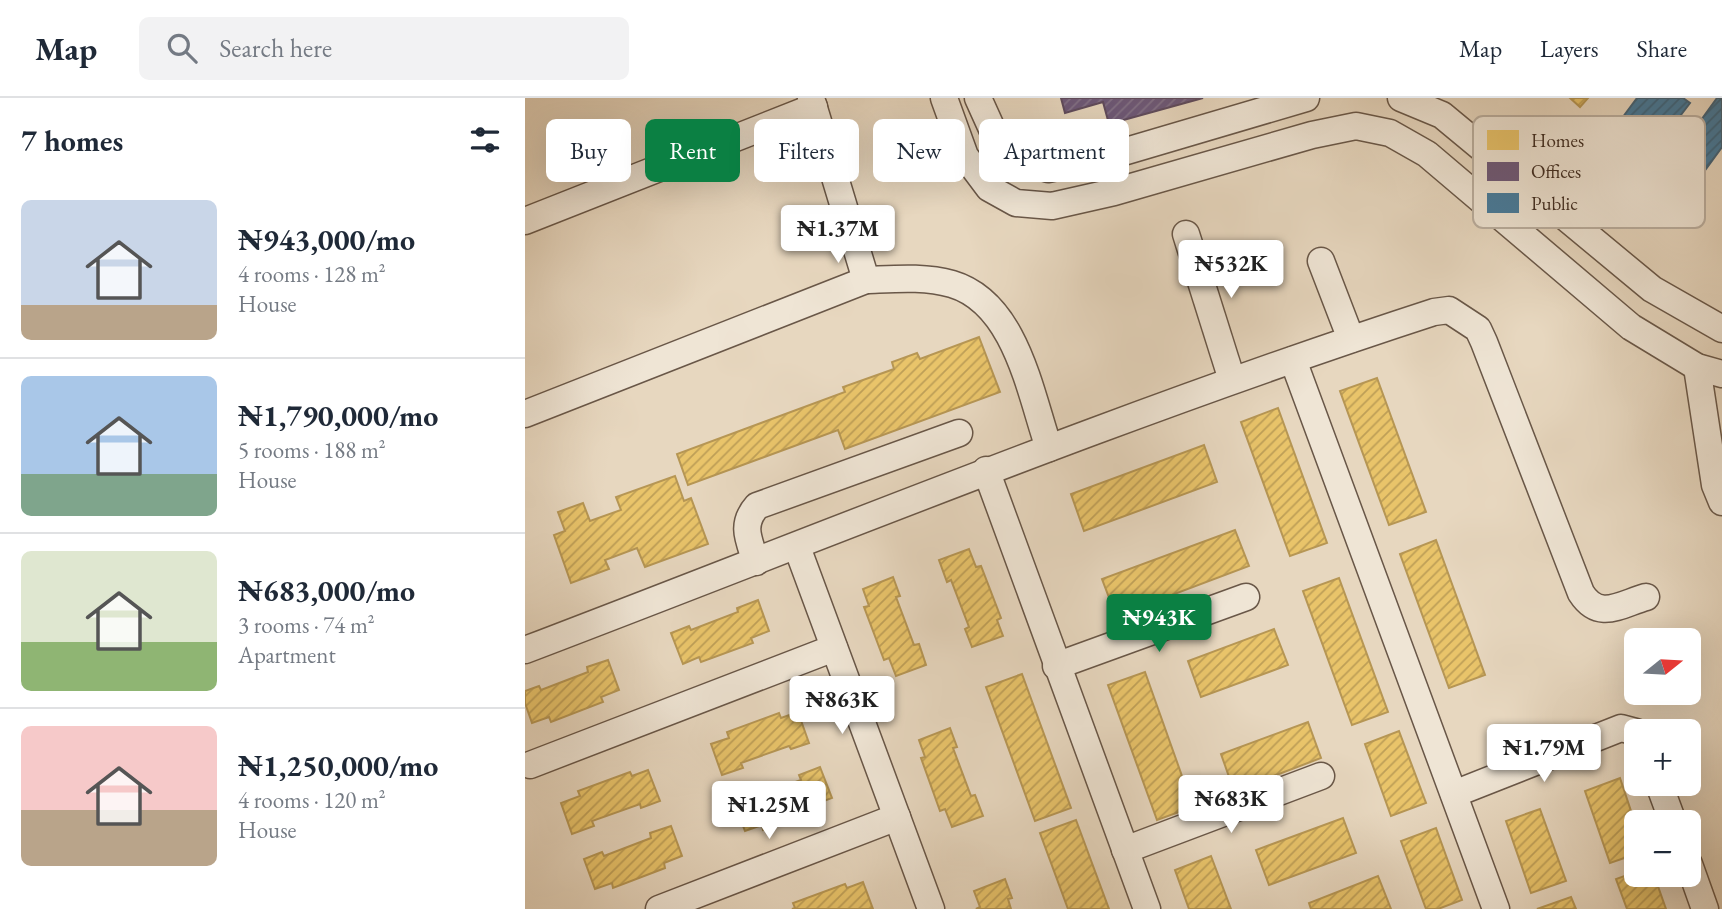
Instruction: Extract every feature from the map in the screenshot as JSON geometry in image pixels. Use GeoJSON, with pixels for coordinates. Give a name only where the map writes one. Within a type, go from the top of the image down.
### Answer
{"type":"FeatureCollection","features":[{"type":"Feature","properties":{"kind":"street"},"geometry":{"type":"LineString","coordinates":[[944,98],[965,156],[989,188],[1016,203],[1052,206],[1114,192],[1312,135],[1356,127],[1390,133],[1427,154],[1473,193]]}},
{"type":"Feature","properties":{"kind":"street"},"geometry":{"type":"LineString","coordinates":[[978,98],[997,140],[1019,160],[1048,169],[1106,157],[1306,98]]}},
{"type":"Feature","properties":{"kind":"street"},"geometry":{"type":"LineString","coordinates":[[1401,98],[1442,115],[1473,141]]}},
{"type":"Feature","properties":{"kind":"street"},"geometry":{"type":"LineString","coordinates":[[525,222],[812,103],[866,279]]}},
{"type":"Feature","properties":{"kind":"street"},"geometry":{"type":"LineString","coordinates":[[1228,122],[1239,157]]}},
{"type":"Feature","properties":{"kind":"street"},"geometry":{"type":"LineString","coordinates":[[1514,228],[1631,327],[1697,367],[1722,374]]}},
{"type":"Feature","properties":{"kind":"street"},"geometry":{"type":"LineString","coordinates":[[1578,228],[1652,289],[1722,329]]}},
{"type":"Feature","properties":{"kind":"street"},"geometry":{"type":"LineString","coordinates":[[1186,234],[1232,380]]}},
{"type":"Feature","properties":{"kind":"street"},"geometry":{"type":"LineString","coordinates":[[1321,261],[1351,339]]}},
{"type":"Feature","properties":{"kind":"street"},"geometry":{"type":"LineString","coordinates":[[525,414],[866,279],[919,279],[953,284],[985,300],[1010,334],[1049,448]]}},
{"type":"Feature","properties":{"kind":"street"},"geometry":{"type":"LineString","coordinates":[[525,650],[797,547],[986,470],[1232,380],[1351,339],[1449,310],[1478,329],[1581,593],[1589,607],[1600,611],[1646,597]]}},
{"type":"Feature","properties":{"kind":"street"},"geometry":{"type":"LineString","coordinates":[[1293,360],[1496,909]]}},
{"type":"Feature","properties":{"kind":"street"},"geometry":{"type":"LineString","coordinates":[[1697,367],[1715,485],[1722,502]]}},
{"type":"Feature","properties":{"kind":"street"},"geometry":{"type":"LineString","coordinates":[[756,562],[745,529],[749,515],[757,506],[959,433]]}},
{"type":"Feature","properties":{"kind":"street"},"geometry":{"type":"LineString","coordinates":[[986,470],[1147,909]]}},
{"type":"Feature","properties":{"kind":"street"},"geometry":{"type":"LineString","coordinates":[[797,547],[931,909]]}},
{"type":"Feature","properties":{"kind":"street"},"geometry":{"type":"LineString","coordinates":[[1056,666],[1246,597]]}},
{"type":"Feature","properties":{"kind":"street"},"geometry":{"type":"LineString","coordinates":[[530,765],[834,649]]}},
{"type":"Feature","properties":{"kind":"street"},"geometry":{"type":"LineString","coordinates":[[1454,794],[1624,729]]}},
{"type":"Feature","properties":{"kind":"street"},"geometry":{"type":"LineString","coordinates":[[1125,850],[1321,776]]}},
{"type":"Feature","properties":{"kind":"street"},"geometry":{"type":"LineString","coordinates":[[659,909],[897,817]]}},
{"type":"Feature","properties":{"kind":"building: Homes"},"geometry":{"type":"Polygon","coordinates":[[[1570,98],[1588,98],[1580,107],[1570,98]]]}},
{"type":"Feature","properties":{"kind":"building: Homes"},"geometry":{"type":"Polygon","coordinates":[[[979,337],[1000,392],[845,449],[838,430],[688,485],[677,454],[845,392],[843,387],[894,369],[892,362],[917,353],[920,359],[979,337]]]}},
{"type":"Feature","properties":{"kind":"building: Homes"},"geometry":{"type":"Polygon","coordinates":[[[1377,378],[1426,512],[1389,525],[1340,391],[1377,378]]]}},
{"type":"Feature","properties":{"kind":"building: Homes"},"geometry":{"type":"Polygon","coordinates":[[[1278,408],[1327,543],[1290,556],[1241,422],[1278,408]]]}},
{"type":"Feature","properties":{"kind":"building: Homes"},"geometry":{"type":"Polygon","coordinates":[[[1204,445],[1217,482],[1084,531],[1071,494],[1204,445]]]}},
{"type":"Feature","properties":{"kind":"building: Homes"},"geometry":{"type":"Polygon","coordinates":[[[675,476],[684,501],[691,498],[708,544],[645,567],[637,548],[605,560],[609,569],[571,583],[554,535],[565,531],[558,512],[583,503],[590,521],[621,510],[616,497],[675,476]]]}},
{"type":"Feature","properties":{"kind":"building: Homes"},"geometry":{"type":"Polygon","coordinates":[[[1235,530],[1249,566],[1116,616],[1102,579],[1235,530]]]}},
{"type":"Feature","properties":{"kind":"building: Homes"},"geometry":{"type":"Polygon","coordinates":[[[1436,540],[1485,675],[1449,688],[1400,554],[1436,540]]]}},
{"type":"Feature","properties":{"kind":"building: Homes"},"geometry":{"type":"Polygon","coordinates":[[[969,549],[976,567],[981,566],[1001,618],[997,620],[1003,636],[972,647],[965,629],[969,627],[951,580],[947,582],[939,560],[969,549]]]}},
{"type":"Feature","properties":{"kind":"building: Homes"},"geometry":{"type":"Polygon","coordinates":[[[893,577],[900,596],[896,597],[914,645],[919,644],[926,665],[896,676],[889,658],[884,660],[864,607],[869,606],[863,589],[893,577]]]}},
{"type":"Feature","properties":{"kind":"building: Homes"},"geometry":{"type":"Polygon","coordinates":[[[1339,578],[1388,712],[1352,725],[1303,591],[1339,578]]]}},
{"type":"Feature","properties":{"kind":"building: Homes"},"geometry":{"type":"Polygon","coordinates":[[[758,600],[769,631],[751,638],[753,643],[701,662],[699,657],[683,664],[671,633],[689,626],[691,630],[738,612],[737,608],[758,600]]]}},
{"type":"Feature","properties":{"kind":"building: Homes"},"geometry":{"type":"Polygon","coordinates":[[[1274,629],[1288,665],[1201,697],[1188,661],[1274,629]]]}},
{"type":"Feature","properties":{"kind":"building: Homes"},"geometry":{"type":"Polygon","coordinates":[[[608,660],[619,690],[601,697],[603,702],[551,722],[549,717],[532,723],[525,703],[525,691],[539,686],[541,690],[588,672],[587,667],[608,660]]]}},
{"type":"Feature","properties":{"kind":"building: Homes"},"geometry":{"type":"Polygon","coordinates":[[[1145,672],[1193,807],[1157,820],[1108,685],[1145,672]]]}},
{"type":"Feature","properties":{"kind":"building: Homes"},"geometry":{"type":"Polygon","coordinates":[[[1022,674],[1071,808],[1035,821],[986,687],[1022,674]]]}},
{"type":"Feature","properties":{"kind":"building: Homes"},"geometry":{"type":"Polygon","coordinates":[[[798,712],[809,743],[791,749],[789,746],[741,763],[743,768],[722,775],[711,744],[729,738],[727,732],[779,713],[781,718],[798,712]]]}},
{"type":"Feature","properties":{"kind":"building: Homes"},"geometry":{"type":"Polygon","coordinates":[[[1308,722],[1321,758],[1234,791],[1221,754],[1308,722]]]}},
{"type":"Feature","properties":{"kind":"building: Homes"},"geometry":{"type":"Polygon","coordinates":[[[950,728],[957,747],[953,748],[971,796],[975,795],[983,816],[952,827],[945,809],[940,811],[921,758],[925,757],[919,740],[950,728]]]}},
{"type":"Feature","properties":{"kind":"building: Homes"},"geometry":{"type":"Polygon","coordinates":[[[1399,731],[1426,803],[1391,816],[1365,744],[1399,731]]]}},
{"type":"Feature","properties":{"kind":"building: Homes"},"geometry":{"type":"Polygon","coordinates":[[[820,767],[832,798],[813,805],[815,810],[763,830],[762,825],[745,831],[733,800],[752,793],[753,797],[801,780],[799,775],[820,767]]]}},
{"type":"Feature","properties":{"kind":"building: Homes"},"geometry":{"type":"Polygon","coordinates":[[[648,770],[660,801],[641,808],[640,804],[592,821],[594,826],[572,834],[561,803],[580,796],[578,791],[630,772],[632,776],[648,770]]]}},
{"type":"Feature","properties":{"kind":"building: Homes"},"geometry":{"type":"Polygon","coordinates":[[[1620,778],[1631,810],[1624,810],[1624,858],[1610,863],[1585,791],[1620,778]]]}},
{"type":"Feature","properties":{"kind":"building: Homes"},"geometry":{"type":"Polygon","coordinates":[[[1540,809],[1566,881],[1531,893],[1506,821],[1540,809]]]}},
{"type":"Feature","properties":{"kind":"building: Homes"},"geometry":{"type":"Polygon","coordinates":[[[1343,818],[1356,853],[1269,885],[1256,850],[1343,818]]]}},
{"type":"Feature","properties":{"kind":"building: Homes"},"geometry":{"type":"Polygon","coordinates":[[[1076,820],[1109,909],[1068,909],[1040,833],[1076,820]]]}},
{"type":"Feature","properties":{"kind":"building: Homes"},"geometry":{"type":"Polygon","coordinates":[[[671,826],[682,856],[664,863],[665,868],[613,888],[612,883],[595,889],[584,859],[602,852],[604,856],[651,838],[650,833],[671,826]]]}},
{"type":"Feature","properties":{"kind":"building: Homes"},"geometry":{"type":"Polygon","coordinates":[[[1436,828],[1462,900],[1438,909],[1426,909],[1401,841],[1436,828]]]}},
{"type":"Feature","properties":{"kind":"building: Homes"},"geometry":{"type":"Polygon","coordinates":[[[1211,856],[1231,909],[1189,909],[1175,870],[1211,856]]]}},
{"type":"Feature","properties":{"kind":"building: Homes"},"geometry":{"type":"Polygon","coordinates":[[[1378,876],[1391,909],[1311,909],[1309,903],[1378,876]]]}},
{"type":"Feature","properties":{"kind":"building: Homes"},"geometry":{"type":"Polygon","coordinates":[[[1624,876],[1624,887],[1658,887],[1666,909],[1627,909],[1616,879],[1624,876]]]}},
{"type":"Feature","properties":{"kind":"building: Homes"},"geometry":{"type":"Polygon","coordinates":[[[1005,879],[1012,898],[1008,899],[1011,909],[976,909],[980,907],[974,891],[1005,879]]]}},
{"type":"Feature","properties":{"kind":"building: Homes"},"geometry":{"type":"Polygon","coordinates":[[[863,882],[873,909],[792,909],[795,908],[793,903],[845,884],[847,888],[863,882]]]}},
{"type":"Feature","properties":{"kind":"building: Homes"},"geometry":{"type":"Polygon","coordinates":[[[1571,897],[1576,909],[1537,909],[1571,897]]]}},
{"type":"Feature","properties":{"kind":"building: Offices"},"geometry":{"type":"Polygon","coordinates":[[[1061,98],[1203,98],[1127,119],[1108,119],[1103,102],[1065,113],[1061,98]]]}},
{"type":"Feature","properties":{"kind":"building: Public"},"geometry":{"type":"Polygon","coordinates":[[[1637,98],[1683,98],[1690,103],[1680,116],[1624,116],[1637,98]]]}},
{"type":"Feature","properties":{"kind":"building: Public"},"geometry":{"type":"Polygon","coordinates":[[[1717,98],[1722,98],[1722,147],[1705,170],[1705,116],[1717,98]]]}}]}
